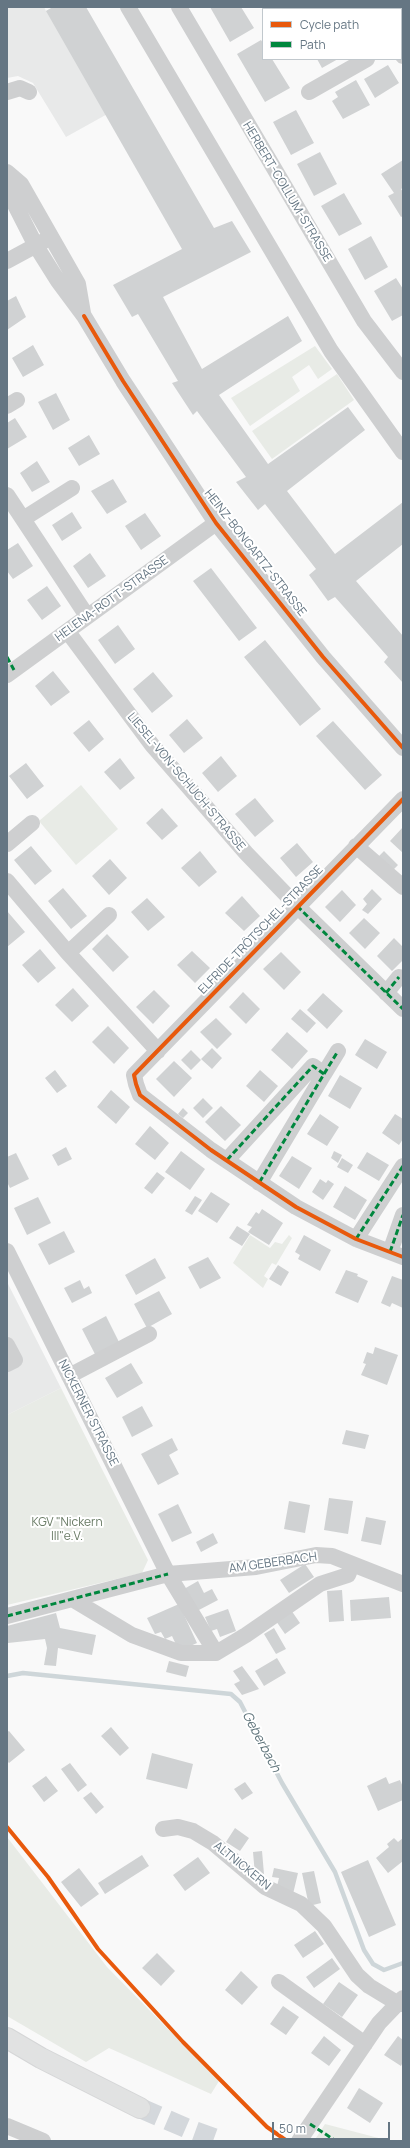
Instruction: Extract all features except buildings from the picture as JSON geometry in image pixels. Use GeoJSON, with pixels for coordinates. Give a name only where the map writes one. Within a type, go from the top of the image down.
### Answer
{"type":"FeatureCollection","features":[{"type":"Feature","properties":{"kind":"main road"},"geometry":{"type":"LineString","coordinates":[[7,2038],[41,2058],[140,2108]]}},
{"type":"Feature","properties":{"kind":"street"},"geometry":{"type":"LineString","coordinates":[[128,7],[331,351],[403,452]]}},
{"type":"Feature","properties":{"kind":"street","name":"HERBERT-COLLUM-STRASSE"},"geometry":{"type":"LineString","coordinates":[[179,7],[364,321],[403,372]]}},
{"type":"Feature","properties":{"kind":"street"},"geometry":{"type":"LineString","coordinates":[[309,92],[365,60]]}},
{"type":"Feature","properties":{"kind":"street"},"geometry":{"type":"LineString","coordinates":[[7,92],[20,88],[29,92]]}},
{"type":"Feature","properties":{"kind":"street","name":"HEINZ-BONGARTZ-STRASSE"},"geometry":{"type":"LineString","coordinates":[[7,172],[21,184],[78,284],[84,316]]}},
{"type":"Feature","properties":{"kind":"street","name":"HEINZ-BONGARTZ-STRASSE"},"geometry":{"type":"LineString","coordinates":[[7,189],[36,246],[63,290],[84,316],[123,381],[216,523],[323,657],[403,748]]}},
{"type":"Feature","properties":{"kind":"street"},"geometry":{"type":"LineString","coordinates":[[7,261],[51,238]]}},
{"type":"Feature","properties":{"kind":"street"},"geometry":{"type":"LineString","coordinates":[[23,519],[72,488]]}},
{"type":"Feature","properties":{"kind":"street"},"geometry":{"type":"LineString","coordinates":[[7,495],[87,616]]}},
{"type":"Feature","properties":{"kind":"street","name":"HELENA-ROTT-STRASSE"},"geometry":{"type":"LineString","coordinates":[[7,675],[216,523]]}},
{"type":"Feature","properties":{"kind":"street","name":"LIESEL-VON-SCHUCH-STRASSE"},"geometry":{"type":"LineString","coordinates":[[68,632],[152,745],[246,853],[297,906]]}},
{"type":"Feature","properties":{"kind":"street","name":"ELFRIDE-TRÖTSCHEL-STRASSE"},"geometry":{"type":"LineString","coordinates":[[227,1160],[211,1150],[140,1095],[134,1075],[403,798]]}},
{"type":"Feature","properties":{"kind":"street"},"geometry":{"type":"LineString","coordinates":[[7,844],[32,824]]}},
{"type":"Feature","properties":{"kind":"street"},"geometry":{"type":"LineString","coordinates":[[356,846],[403,887]]}},
{"type":"Feature","properties":{"kind":"street"},"geometry":{"type":"LineString","coordinates":[[7,881],[68,953],[158,1051]]}},
{"type":"Feature","properties":{"kind":"street","name":"ELFRIDE-TRÖTSCHEL-STRASSE"},"geometry":{"type":"LineString","coordinates":[[297,906],[403,1009]]}},
{"type":"Feature","properties":{"kind":"street"},"geometry":{"type":"LineString","coordinates":[[68,953],[109,915]]}},
{"type":"Feature","properties":{"kind":"street"},"geometry":{"type":"LineString","coordinates":[[386,993],[399,977]]}},
{"type":"Feature","properties":{"kind":"street"},"geometry":{"type":"LineString","coordinates":[[259,1183],[338,1051]]}},
{"type":"Feature","properties":{"kind":"street"},"geometry":{"type":"LineString","coordinates":[[324,1074],[313,1066],[227,1160],[296,1207],[356,1239],[397,1255],[403,1215]]}},
{"type":"Feature","properties":{"kind":"street"},"geometry":{"type":"LineString","coordinates":[[356,1239],[403,1166]]}},
{"type":"Feature","properties":{"kind":"street","name":"NICKERNER STRASSE"},"geometry":{"type":"LineString","coordinates":[[7,1251],[168,1574]]}},
{"type":"Feature","properties":{"kind":"street"},"geometry":{"type":"LineString","coordinates":[[69,1376],[148,1334]]}},
{"type":"Feature","properties":{"kind":"street"},"geometry":{"type":"LineString","coordinates":[[7,1344],[15,1360],[7,1364]]}},
{"type":"Feature","properties":{"kind":"street","name":"AM GEBERBACH"},"geometry":{"type":"LineString","coordinates":[[7,1616],[168,1574],[256,1567],[316,1555],[332,1556],[403,1584]]}},
{"type":"Feature","properties":{"kind":"street"},"geometry":{"type":"LineString","coordinates":[[72,1599],[132,1635],[181,1653],[216,1653],[246,1636],[320,1584],[348,1575],[352,1565]]}},
{"type":"Feature","properties":{"kind":"street"},"geometry":{"type":"LineString","coordinates":[[168,1574],[216,1653]]}},
{"type":"Feature","properties":{"kind":"street","name":"ALTNICKERN"},"geometry":{"type":"LineString","coordinates":[[163,1829],[178,1827],[193,1831],[213,1843],[265,1887],[301,1904],[324,1926],[358,1975],[369,1986],[401,2002],[379,2023],[299,2141]]}},
{"type":"Feature","properties":{"kind":"street"},"geometry":{"type":"LineString","coordinates":[[279,1982],[365,2044]]}},
{"type":"Feature","properties":{"kind":"street"},"geometry":{"type":"LineString","coordinates":[[7,2126],[43,2141]]}},
{"type":"Feature","properties":{"kind":"shaded area"},"geometry":{"type":"Polygon","coordinates":[[[7,7],[44,7],[46,11],[53,7],[138,97],[66,137],[33,83],[18,76],[7,78],[7,7]]]}},
{"type":"Feature","properties":{"kind":"shaded area"},"geometry":{"type":"Polygon","coordinates":[[[7,1282],[61,1388],[7,1415],[7,1282]]]}},
{"type":"Feature","properties":{"kind":"green space"},"geometry":{"type":"Polygon","coordinates":[[[315,346],[332,369],[318,379],[309,365],[292,377],[300,391],[250,426],[231,398],[315,346]]]}},
{"type":"Feature","properties":{"kind":"green space"},"geometry":{"type":"Polygon","coordinates":[[[337,374],[354,400],[272,459],[252,431],[337,374]]]}},
{"type":"Feature","properties":{"kind":"green space"},"geometry":{"type":"Polygon","coordinates":[[[81,785],[118,829],[76,865],[39,821],[81,785]]]}},
{"type":"Feature","properties":{"kind":"green space"},"geometry":{"type":"Polygon","coordinates":[[[250,1235],[270,1248],[275,1242],[282,1244],[289,1235],[292,1238],[276,1265],[272,1263],[264,1276],[268,1279],[263,1288],[233,1263],[250,1235]]]}},
{"type":"Feature","properties":{"kind":"green space","name":"KGV \"Nickern III\"e.V."},"geometry":{"type":"Polygon","coordinates":[[[61,1388],[148,1560],[142,1573],[7,1605],[7,1415],[61,1388]]]}},
{"type":"Feature","properties":{"kind":"green space"},"geometry":{"type":"Polygon","coordinates":[[[7,1837],[107,1967],[219,2081],[211,2094],[109,2048],[86,2062],[7,2016],[7,1837]]]}},
{"type":"Feature","properties":{"kind":"green space"},"geometry":{"type":"Polygon","coordinates":[[[325,2124],[390,2141],[314,2141],[325,2124]]]}},
{"type":"Feature","properties":{"kind":"waterway","name":"Geberbach"},"geometry":{"type":"LineString","coordinates":[[7,1676],[23,1673],[231,1694],[240,1702],[282,1783],[335,1872],[364,1950],[373,1964],[384,1970],[403,1963]]}},
{"type":"Feature","properties":{"kind":"tunnel"},"geometry":{"type":"LineString","coordinates":[[140,2108],[186,2128],[222,2141]]}},
{"type":"Feature","properties":{"kind":"marked path"},"geometry":{"type":"LineString","coordinates":[[7,657],[14,670]]}},
{"type":"Feature","properties":{"kind":"marked path"},"geometry":{"type":"LineString","coordinates":[[297,906],[403,1009]]}},
{"type":"Feature","properties":{"kind":"marked path"},"geometry":{"type":"LineString","coordinates":[[386,993],[399,977]]}},
{"type":"Feature","properties":{"kind":"marked path"},"geometry":{"type":"LineString","coordinates":[[324,1074],[338,1051]]}},
{"type":"Feature","properties":{"kind":"marked path"},"geometry":{"type":"LineString","coordinates":[[227,1160],[313,1066],[324,1074],[259,1183]]}},
{"type":"Feature","properties":{"kind":"marked path"},"geometry":{"type":"LineString","coordinates":[[356,1239],[403,1166]]}},
{"type":"Feature","properties":{"kind":"marked path"},"geometry":{"type":"LineString","coordinates":[[390,1252],[403,1215]]}},
{"type":"Feature","properties":{"kind":"marked path"},"geometry":{"type":"LineString","coordinates":[[7,1616],[168,1574]]}},
{"type":"Feature","properties":{"kind":"marked path"},"geometry":{"type":"LineString","coordinates":[[310,2124],[336,2141]]}},
{"type":"Feature","properties":{"kind":"cycle path"},"geometry":{"type":"LineString","coordinates":[[84,316],[123,381],[216,523],[323,657],[403,748]]}},
{"type":"Feature","properties":{"kind":"cycle path"},"geometry":{"type":"LineString","coordinates":[[403,799],[134,1075],[140,1095],[211,1150],[296,1207],[356,1239],[403,1257]]}},
{"type":"Feature","properties":{"kind":"cycle path"},"geometry":{"type":"LineString","coordinates":[[7,1827],[48,1877],[98,1949],[183,2042],[267,2127],[287,2141]]}}]}
